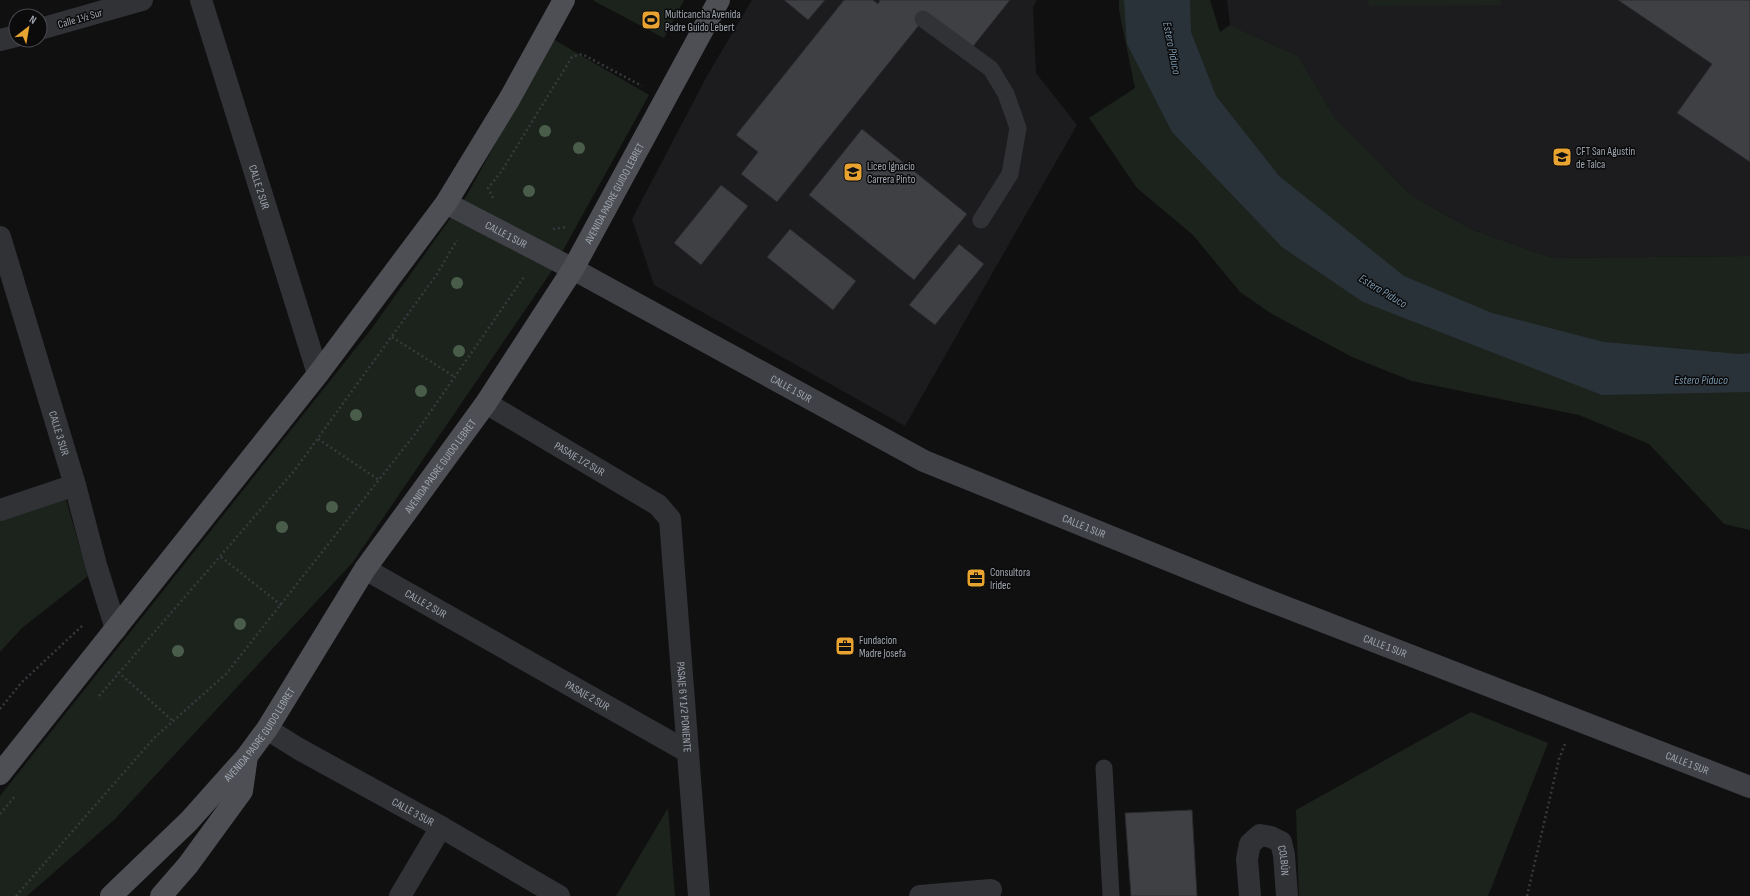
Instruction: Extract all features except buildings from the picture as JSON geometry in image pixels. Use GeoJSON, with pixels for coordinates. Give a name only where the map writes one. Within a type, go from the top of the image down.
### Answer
{"type":"FeatureCollection","features":[{"type":"Feature","properties":{"kind":"main road"},"geometry":{"type":"LineString","coordinates":[[0,774],[318,374],[446,203],[510,98],[564,0]]}},
{"type":"Feature","properties":{"kind":"main road","name":"AVENIDA PADRE GUIDO LEBRET"},"geometry":{"type":"LineString","coordinates":[[111,896],[188,821],[247,756],[267,729],[365,569],[486,403],[573,269],[719,0]]}},
{"type":"Feature","properties":{"kind":"main road"},"geometry":{"type":"LineString","coordinates":[[161,896],[188,865],[242,791],[247,756]]}},
{"type":"Feature","properties":{"kind":"street","name":"Calle 1½ Sur"},"geometry":{"type":"LineString","coordinates":[[48,27],[142,0]]}},
{"type":"Feature","properties":{"kind":"street","name":"CALLE 2 SUR"},"geometry":{"type":"LineString","coordinates":[[201,0],[318,374]]}},
{"type":"Feature","properties":{"kind":"street","name":"CALLE 1 SUR"},"geometry":{"type":"LineString","coordinates":[[446,203],[573,269],[924,461],[1252,594],[1750,787]]}},
{"type":"Feature","properties":{"kind":"street","name":"CALLE 3 SUR"},"geometry":{"type":"LineString","coordinates":[[2,248],[75,485],[96,565],[109,602],[116,629]]}},
{"type":"Feature","properties":{"kind":"street","name":"PASAJE 1/2 SUR"},"geometry":{"type":"LineString","coordinates":[[486,403],[658,505],[670,519]]}},
{"type":"Feature","properties":{"kind":"street"},"geometry":{"type":"LineString","coordinates":[[0,510],[75,485]]}},
{"type":"Feature","properties":{"kind":"street","name":"PASAJE 6 Y 1/2 PONIENTE"},"geometry":{"type":"LineString","coordinates":[[670,519],[699,896]]}},
{"type":"Feature","properties":{"kind":"street","name":"CALLE 2 SUR"},"geometry":{"type":"LineString","coordinates":[[365,569],[487,639]]}},
{"type":"Feature","properties":{"kind":"street","name":"PASAJE 2 SUR"},"geometry":{"type":"LineString","coordinates":[[487,639],[688,752]]}},
{"type":"Feature","properties":{"kind":"street","name":"CALLE 3 SUR"},"geometry":{"type":"LineString","coordinates":[[267,729],[298,749],[441,826],[559,896]]}},
{"type":"Feature","properties":{"kind":"street"},"geometry":{"type":"LineString","coordinates":[[400,896],[441,826]]}},
{"type":"Feature","properties":{"kind":"street","name":"COLBÚN"},"geometry":{"type":"LineString","coordinates":[[1250,896],[1247,859],[1250,844],[1260,835],[1271,836],[1281,842],[1284,855],[1287,896]]}},
{"type":"Feature","properties":{"kind":"street"},"geometry":{"type":"LineString","coordinates":[[920,896],[991,890]]}},
{"type":"Feature","properties":{"kind":"lane"},"geometry":{"type":"LineString","coordinates":[[923,19],[990,68],[1006,94],[1018,128],[1010,174],[981,220]]}},
{"type":"Feature","properties":{"kind":"lane"},"geometry":{"type":"LineString","coordinates":[[1104,768],[1111,896]]}},
{"type":"Feature","properties":{"kind":"path"},"geometry":{"type":"LineString","coordinates":[[496,202],[488,188],[501,172],[572,57],[582,54],[642,86],[640,93]]}},
{"type":"Feature","properties":{"kind":"path"},"geometry":{"type":"LineString","coordinates":[[547,229],[568,227]]}},
{"type":"Feature","properties":{"kind":"path"},"geometry":{"type":"LineString","coordinates":[[94,701],[221,557],[294,471],[437,274],[458,240]]}},
{"type":"Feature","properties":{"kind":"path"},"geometry":{"type":"LineString","coordinates":[[16,896],[154,738],[226,674],[415,434],[524,277]]}},
{"type":"Feature","properties":{"kind":"path"},"geometry":{"type":"LineString","coordinates":[[392,337],[455,377]]}},
{"type":"Feature","properties":{"kind":"path"},"geometry":{"type":"LineString","coordinates":[[318,439],[379,480]]}},
{"type":"Feature","properties":{"kind":"path"},"geometry":{"type":"LineString","coordinates":[[221,557],[281,605]]}},
{"type":"Feature","properties":{"kind":"path"},"geometry":{"type":"LineString","coordinates":[[0,709],[21,684],[109,602]]}},
{"type":"Feature","properties":{"kind":"path"},"geometry":{"type":"LineString","coordinates":[[118,672],[173,721]]}},
{"type":"Feature","properties":{"kind":"path"},"geometry":{"type":"LineString","coordinates":[[1527,896],[1559,759],[1576,719]]}},
{"type":"Feature","properties":{"kind":"path"},"geometry":{"type":"LineString","coordinates":[[0,814],[20,791]]}},
{"type":"Feature","properties":{"kind":"shaded area","name":"Multicancha Avenida Padre Guido Lebert"},"geometry":{"type":"Polygon","coordinates":[[[594,0],[684,0],[664,38],[594,0]]]}},
{"type":"Feature","properties":{"kind":"shaded area","name":"Liceo Ignacio Carrera Pinto"},"geometry":{"type":"Polygon","coordinates":[[[752,0],[1037,0],[1033,7],[1036,73],[1077,125],[905,426],[654,285],[632,219],[708,74],[752,0]]]}},
{"type":"Feature","properties":{"kind":"shaded area"},"geometry":{"type":"Polygon","coordinates":[[[1119,0],[1210,0],[1220,32],[1230,25],[1298,56],[1335,118],[1412,196],[1471,229],[1552,258],[1750,256],[1750,530],[1724,524],[1649,444],[1579,415],[1412,381],[1352,357],[1272,314],[1240,292],[1193,235],[1137,188],[1089,118],[1135,88],[1119,10],[1119,0]]]}},
{"type":"Feature","properties":{"kind":"shaded area","name":"CFT San Agustin de Talca"},"geometry":{"type":"Polygon","coordinates":[[[1227,0],[1750,0],[1750,256],[1552,258],[1471,229],[1412,196],[1335,118],[1298,56],[1230,25],[1227,0]]]}},
{"type":"Feature","properties":{"kind":"shaded area"},"geometry":{"type":"Polygon","coordinates":[[[1368,0],[1501,0],[1501,5],[1369,6],[1368,0]]]}},
{"type":"Feature","properties":{"kind":"shaded area"},"geometry":{"type":"Polygon","coordinates":[[[553,39],[649,95],[551,272],[353,562],[114,820],[27,896],[0,896],[0,796],[372,328],[467,195],[553,39]]]}},
{"type":"Feature","properties":{"kind":"shaded area"},"geometry":{"type":"Polygon","coordinates":[[[65,496],[88,576],[22,628],[0,652],[0,518],[65,496]]]}},
{"type":"Feature","properties":{"kind":"shaded area"},"geometry":{"type":"Polygon","coordinates":[[[1471,712],[1548,743],[1488,896],[1299,896],[1296,810],[1471,712]]]}},
{"type":"Feature","properties":{"kind":"shaded area"},"geometry":{"type":"Polygon","coordinates":[[[668,808],[675,896],[616,896],[668,808]]]}},
{"type":"Feature","properties":{"kind":"water","name":"Estero Piduco"},"geometry":{"type":"Polygon","coordinates":[[[1124,0],[1190,0],[1191,32],[1216,96],[1279,176],[1404,276],[1492,313],[1604,342],[1739,354],[1750,353],[1750,392],[1602,395],[1363,302],[1282,247],[1172,132],[1127,44],[1124,0]]]}},
{"type":"Feature","properties":{"kind":"place","name":"Multicancha Avenida Padre Guido Lebert"},"geometry":{"type":"Point","coordinates":[651,20]}},
{"type":"Feature","properties":{"kind":"place","name":"CFT San Agustin de Talca"},"geometry":{"type":"Point","coordinates":[1562,157]}},
{"type":"Feature","properties":{"kind":"place","name":"Liceo Ignacio Carrera Pinto"},"geometry":{"type":"Point","coordinates":[853,172]}},
{"type":"Feature","properties":{"kind":"place","name":"Consultora Iridec"},"geometry":{"type":"Point","coordinates":[976,578]}},
{"type":"Feature","properties":{"kind":"place","name":"Fundacion Madre Josefa"},"geometry":{"type":"Point","coordinates":[845,646]}}]}
